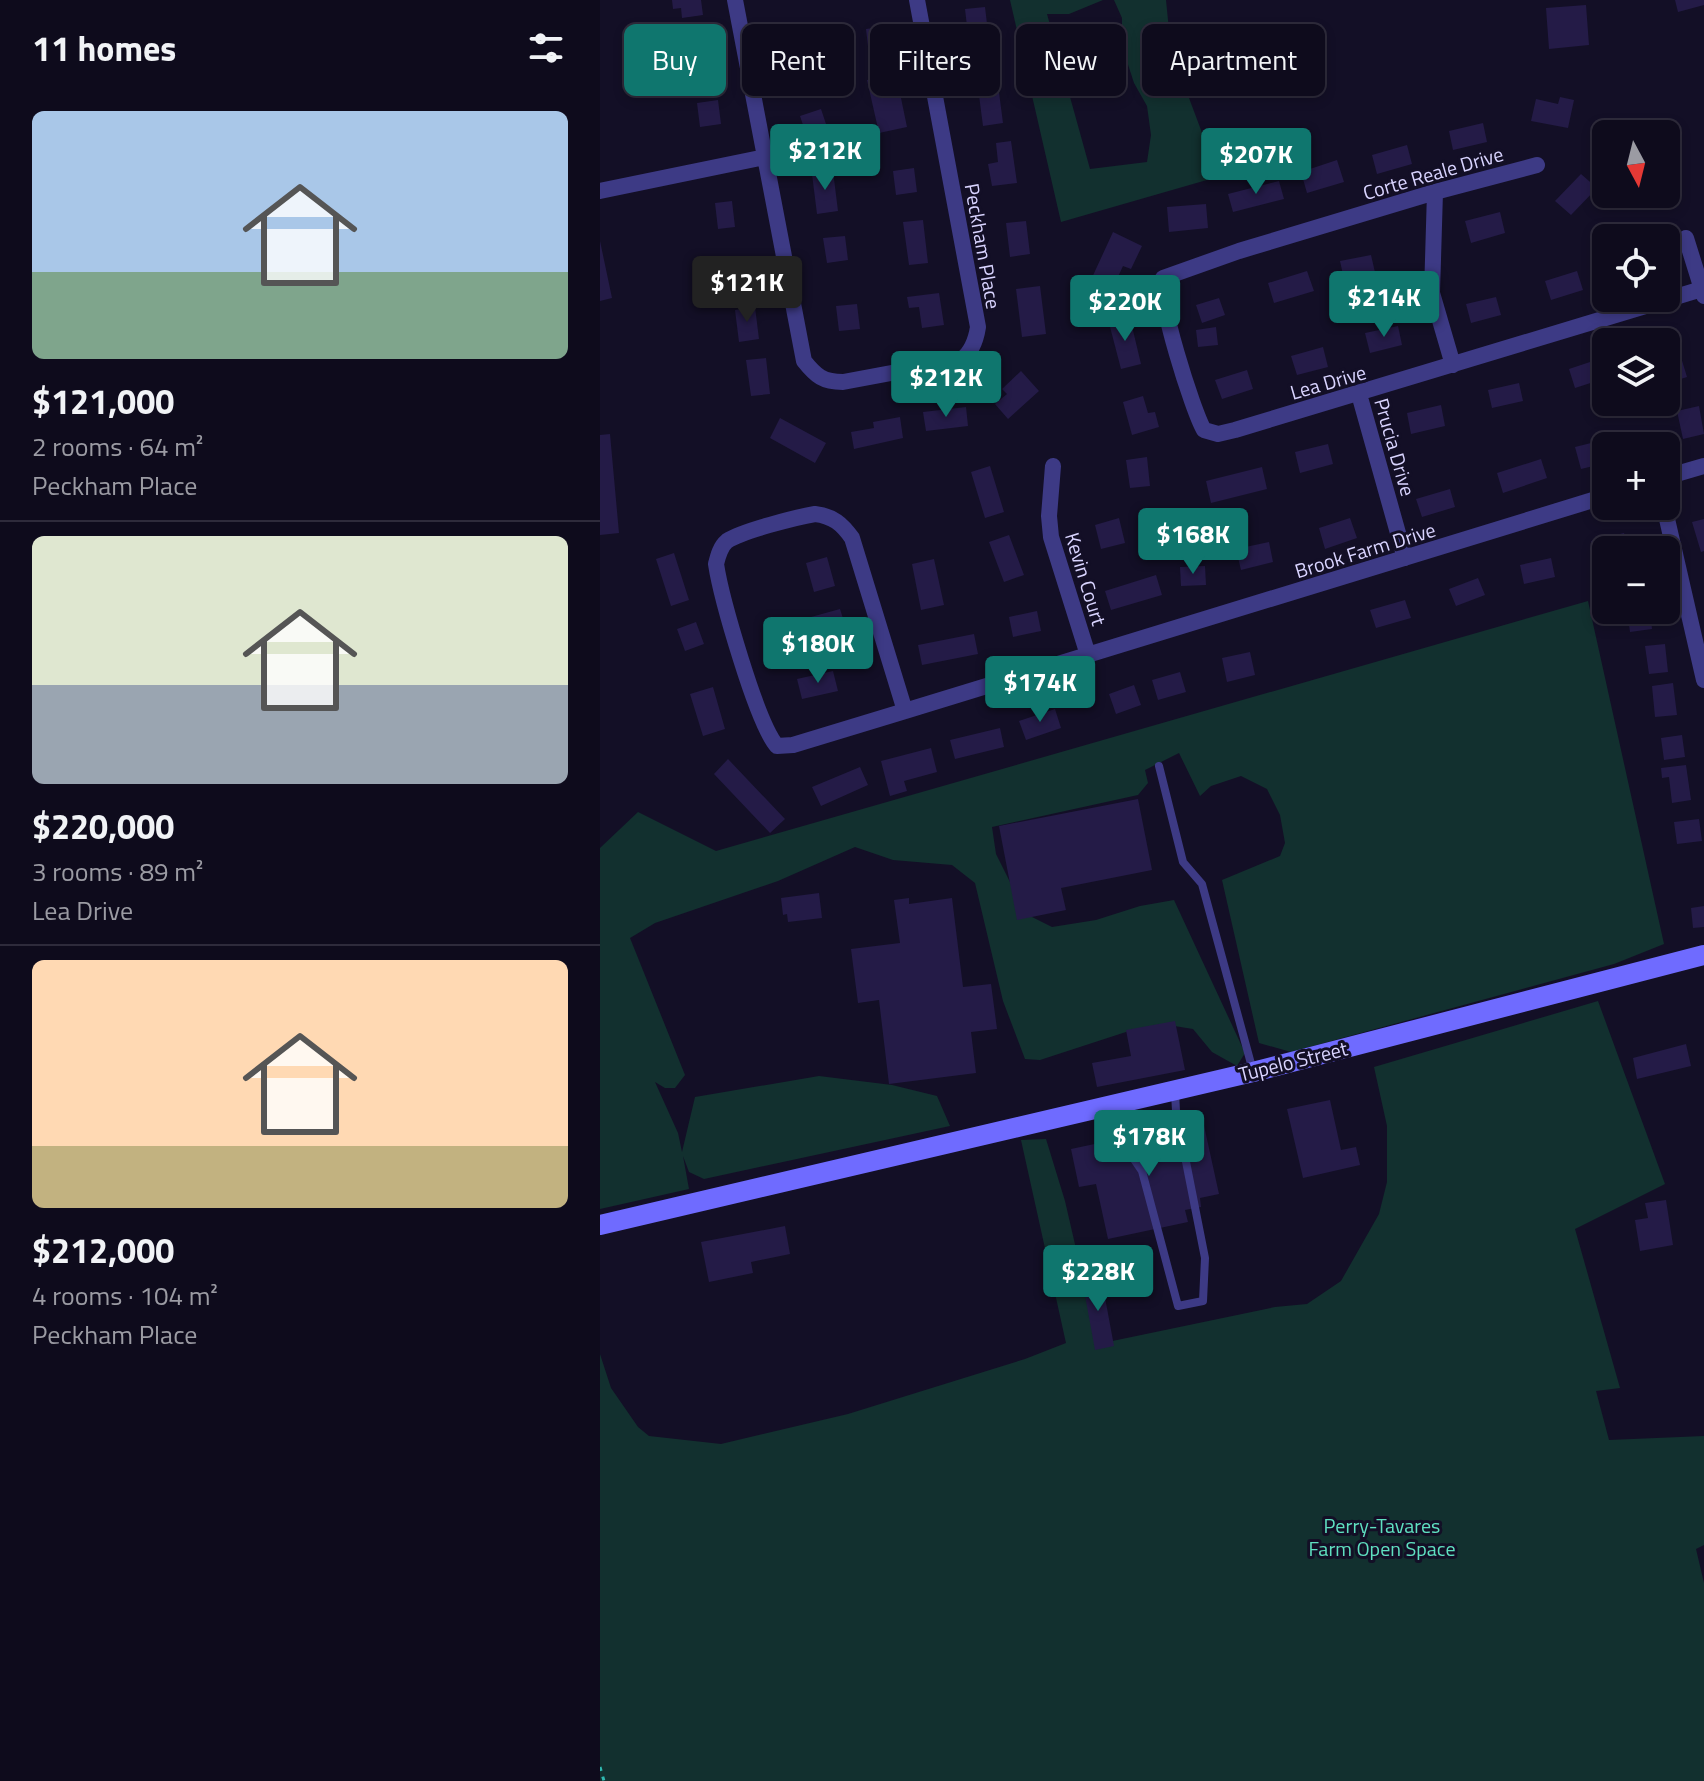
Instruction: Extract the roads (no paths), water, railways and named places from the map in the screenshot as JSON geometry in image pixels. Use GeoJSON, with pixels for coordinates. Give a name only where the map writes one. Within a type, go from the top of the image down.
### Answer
{"type":"FeatureCollection","features":[{"type":"Feature","properties":{"kind":"main road","name":"Tupelo Street"},"geometry":{"type":"LineString","coordinates":[[600,1225],[1253,1072],[1704,955]]}},
{"type":"Feature","properties":{"kind":"street"},"geometry":{"type":"LineString","coordinates":[[600,191],[765,157],[735,0]]}},
{"type":"Feature","properties":{"kind":"street","name":"Peckham Place"},"geometry":{"type":"LineString","coordinates":[[765,157],[801,350],[804,361],[815,375],[828,382],[843,382],[953,362],[969,354],[978,327],[917,0]]}},
{"type":"Feature","properties":{"kind":"street","name":"Corte Reale Drive"},"geometry":{"type":"LineString","coordinates":[[1160,283],[1170,273],[1435,192],[1537,165]]}},
{"type":"Feature","properties":{"kind":"street"},"geometry":{"type":"LineString","coordinates":[[1435,192],[1432,293],[1453,365]]}},
{"type":"Feature","properties":{"kind":"street"},"geometry":{"type":"LineString","coordinates":[[1686,238],[1703,293]]}},
{"type":"Feature","properties":{"kind":"street","name":"Lea Drive"},"geometry":{"type":"LineString","coordinates":[[1160,283],[1166,314],[1204,430],[1218,434],[1703,293]]}},
{"type":"Feature","properties":{"kind":"street","name":"Prucia Drive"},"geometry":{"type":"LineString","coordinates":[[1359,394],[1405,558]]}},
{"type":"Feature","properties":{"kind":"street","name":"Kevin Court"},"geometry":{"type":"LineString","coordinates":[[1053,466],[1049,516],[1051,537],[1088,655]]}},
{"type":"Feature","properties":{"kind":"street"},"geometry":{"type":"LineString","coordinates":[[1680,473],[1704,466]]}},
{"type":"Feature","properties":{"kind":"street","name":"Brook Farm Drive"},"geometry":{"type":"LineString","coordinates":[[905,711],[864,569],[852,538],[842,524],[824,515],[808,515],[742,534],[724,545],[718,555],[717,571],[744,667],[768,734],[777,746],[793,745],[905,711],[1405,558],[1592,500]]}},
{"type":"Feature","properties":{"kind":"street"},"geometry":{"type":"LineString","coordinates":[[1667,520],[1704,680]]}},
{"type":"Feature","properties":{"kind":"lane"},"geometry":{"type":"LineString","coordinates":[[1159,766],[1183,862],[1202,884],[1253,1072]]}},
{"type":"Feature","properties":{"kind":"lane"},"geometry":{"type":"LineString","coordinates":[[1110,1106],[1120,1139],[1142,1171],[1178,1306],[1203,1301],[1205,1258],[1175,1090]]}},
{"type":"Feature","properties":{"kind":"lane"},"geometry":{"type":"LineString","coordinates":[[1129,1152],[1181,1135]]}},
{"type":"Feature","properties":{"kind":"park label","name":"Perry-Tavares Farm Open Space"},"geometry":{"type":"Point","coordinates":[1382,1536]}}]}
